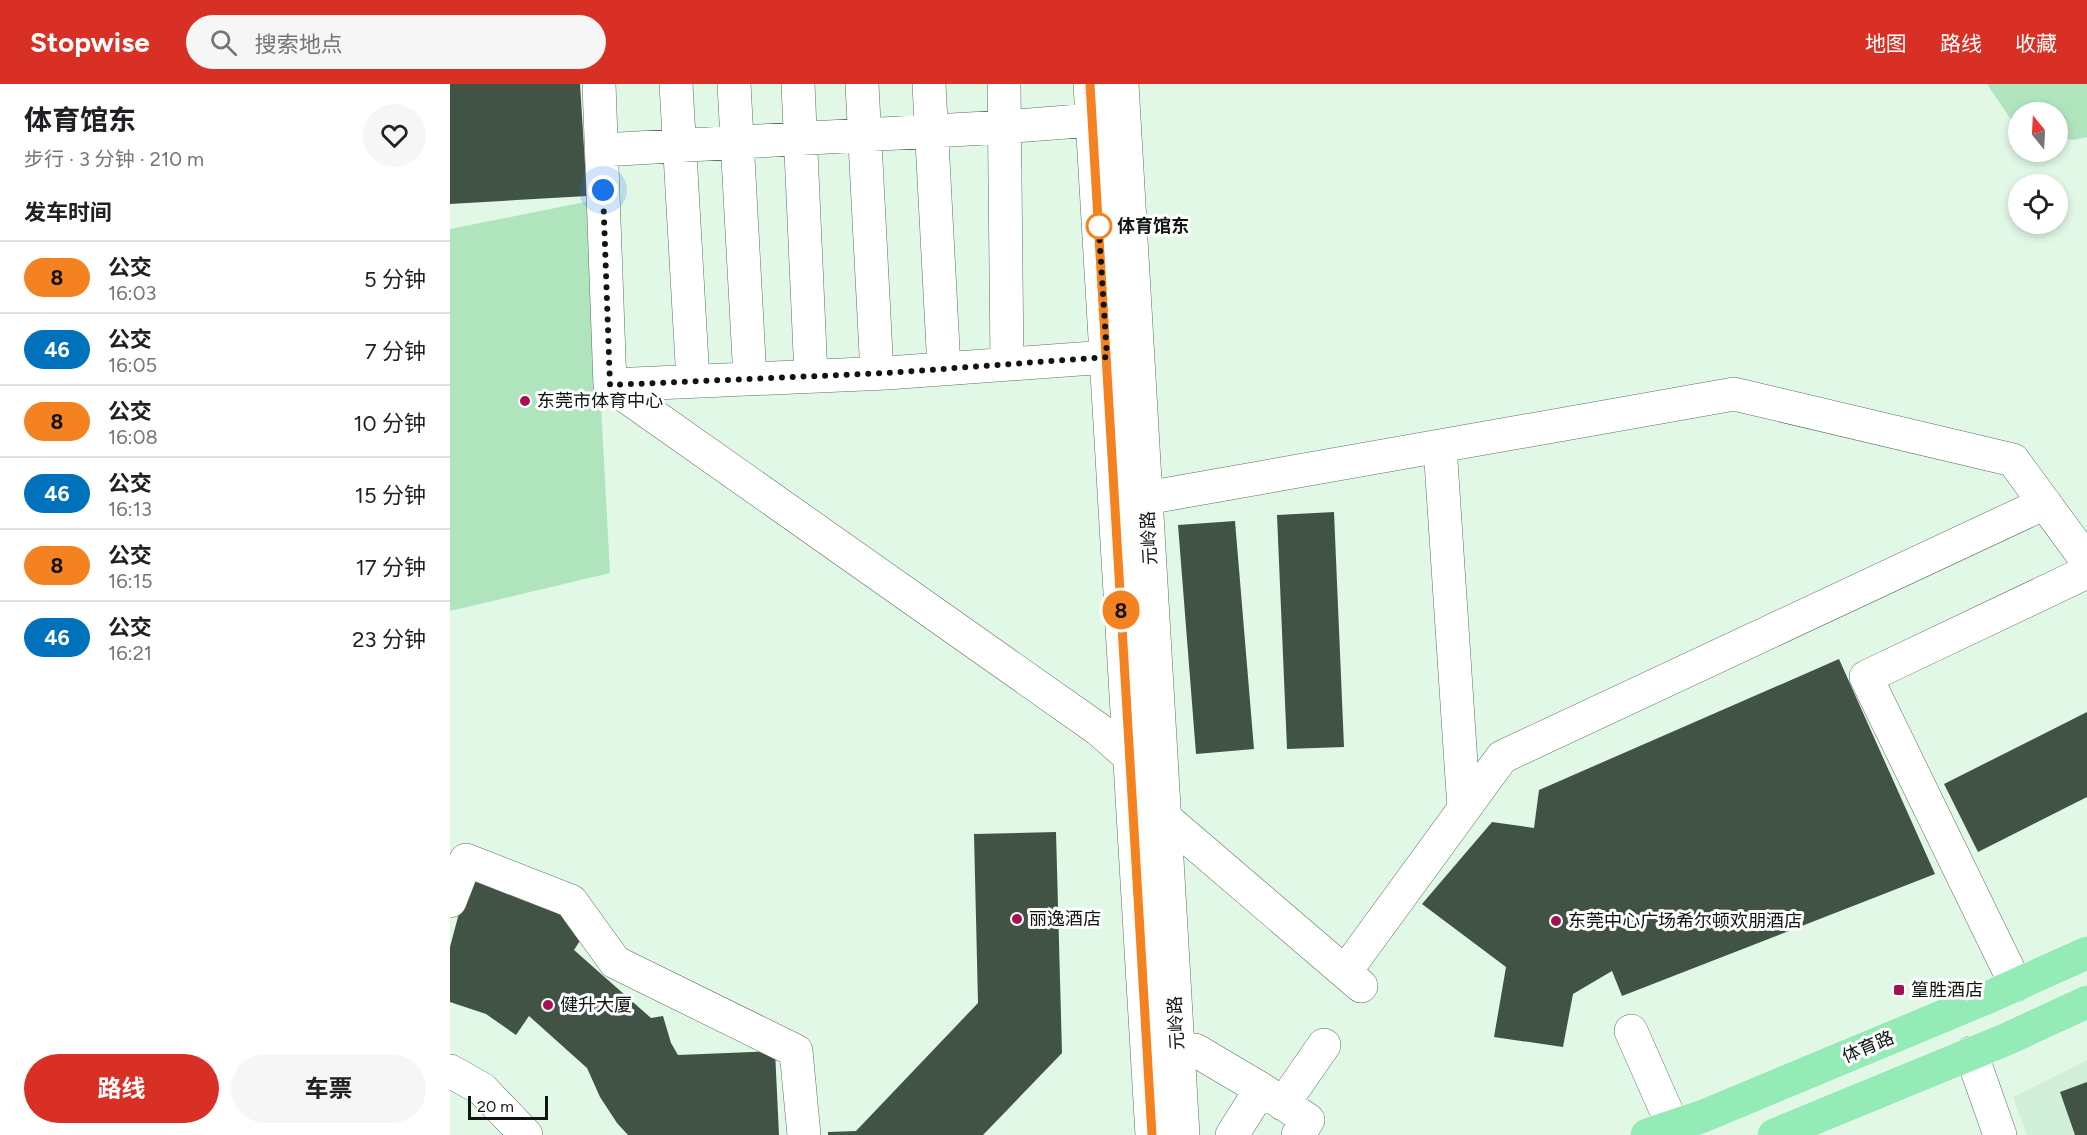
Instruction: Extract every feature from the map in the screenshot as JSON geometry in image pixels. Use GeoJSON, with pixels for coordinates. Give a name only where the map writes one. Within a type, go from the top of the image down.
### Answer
{"type":"FeatureCollection","features":[{"type":"Feature","properties":{"kind":"main road","name":"体育路"},"geometry":{"type":"LineString","coordinates":[[1660,1131],[1701,1117],[2087,953]]}},
{"type":"Feature","properties":{"kind":"main road"},"geometry":{"type":"LineString","coordinates":[[1774,1135],[2087,1002]]}},
{"type":"Feature","properties":{"kind":"street"},"geometry":{"type":"LineString","coordinates":[[599,84],[610,385]]}},
{"type":"Feature","properties":{"kind":"street"},"geometry":{"type":"LineString","coordinates":[[676,84],[693,381]]}},
{"type":"Feature","properties":{"kind":"street"},"geometry":{"type":"LineString","coordinates":[[734,84],[750,379]]}},
{"type":"Feature","properties":{"kind":"street"},"geometry":{"type":"LineString","coordinates":[[798,84],[811,376]]}},
{"type":"Feature","properties":{"kind":"street"},"geometry":{"type":"LineString","coordinates":[[862,84],[877,374]]}},
{"type":"Feature","properties":{"kind":"street"},"geometry":{"type":"LineString","coordinates":[[929,84],[944,368]]}},
{"type":"Feature","properties":{"kind":"street"},"geometry":{"type":"LineString","coordinates":[[1004,84],[1006,363]]}},
{"type":"Feature","properties":{"kind":"street","name":"元岭路"},"geometry":{"type":"LineString","coordinates":[[1090,84],[1130,757],[1168,1135]]}},
{"type":"Feature","properties":{"kind":"street","name":"元岭路"},"geometry":{"type":"LineString","coordinates":[[1122,84],[1165,818],[1168,1135]]}},
{"type":"Feature","properties":{"kind":"street"},"geometry":{"type":"LineString","coordinates":[[602,150],[1092,120]]}},
{"type":"Feature","properties":{"kind":"street"},"geometry":{"type":"LineString","coordinates":[[610,385],[877,374],[1107,357]]}},
{"type":"Feature","properties":{"kind":"street"},"geometry":{"type":"LineString","coordinates":[[610,385],[1098,729],[1130,757]]}},
{"type":"Feature","properties":{"kind":"street"},"geometry":{"type":"LineString","coordinates":[[1146,498],[1734,394],[2013,460],[2087,561]]}},
{"type":"Feature","properties":{"kind":"street"},"geometry":{"type":"LineString","coordinates":[[1440,446],[1464,809]]}},
{"type":"Feature","properties":{"kind":"street"},"geometry":{"type":"LineString","coordinates":[[1165,818],[1353,979],[1464,809],[1502,757],[2045,503]]}},
{"type":"Feature","properties":{"kind":"street"},"geometry":{"type":"LineString","coordinates":[[2016,985],[1866,677],[2087,572]]}},
{"type":"Feature","properties":{"kind":"street"},"geometry":{"type":"LineString","coordinates":[[450,901],[466,860],[571,901],[615,962],[796,1051],[804,1135]]}},
{"type":"Feature","properties":{"kind":"street"},"geometry":{"type":"LineString","coordinates":[[1631,1031],[1660,1131]]}},
{"type":"Feature","properties":{"kind":"street"},"geometry":{"type":"LineString","coordinates":[[1296,1117],[1324,1046]]}},
{"type":"Feature","properties":{"kind":"street"},"geometry":{"type":"LineString","coordinates":[[1195,1050],[1296,1117]]}},
{"type":"Feature","properties":{"kind":"street"},"geometry":{"type":"LineString","coordinates":[[1971,1053],[2000,1135]]}},
{"type":"Feature","properties":{"kind":"street"},"geometry":{"type":"LineString","coordinates":[[450,1071],[482,1089],[526,1135]]}},
{"type":"Feature","properties":{"kind":"street"},"geometry":{"type":"LineString","coordinates":[[1232,1135],[1296,1117]]}},
{"type":"Feature","properties":{"kind":"shaded area"},"geometry":{"type":"Polygon","coordinates":[[[2087,1060],[2087,1135],[2027,1135],[2013,1097],[2087,1060]]]}},
{"type":"Feature","properties":{"kind":"green space"},"geometry":{"type":"Polygon","coordinates":[[[1987,84],[2087,84],[2087,137],[2068,139],[2068,102],[2008,102],[2008,115],[1987,84]]]}},
{"type":"Feature","properties":{"kind":"green space","name":"东莞市体育中心"},"geometry":{"type":"Polygon","coordinates":[[[590,201],[610,573],[450,611],[450,229],[590,201]]]}},
{"type":"Feature","properties":{"kind":"building"},"geometry":{"type":"Polygon","coordinates":[[[450,84],[580,84],[587,196],[450,204],[450,84]]]}},
{"type":"Feature","properties":{"kind":"building"},"geometry":{"type":"Polygon","coordinates":[[[1334,512],[1344,747],[1287,749],[1277,515],[1334,512]]]}},
{"type":"Feature","properties":{"kind":"building"},"geometry":{"type":"Polygon","coordinates":[[[1235,521],[1254,749],[1196,754],[1178,525],[1235,521]]]}},
{"type":"Feature","properties":{"kind":"building"},"geometry":{"type":"Polygon","coordinates":[[[1839,659],[1935,874],[1622,996],[1612,971],[1573,994],[1563,1047],[1494,1037],[1506,967],[1422,904],[1492,822],[1534,828],[1539,790],[1839,659]]]}},
{"type":"Feature","properties":{"kind":"building"},"geometry":{"type":"Polygon","coordinates":[[[2087,712],[2087,797],[1978,852],[1944,784],[2087,712]]]}},
{"type":"Feature","properties":{"kind":"building","name":"丽逸酒店"},"geometry":{"type":"Polygon","coordinates":[[[1056,832],[1062,1053],[983,1135],[828,1135],[828,1132],[856,1131],[978,1003],[974,834],[1056,832]]]}},
{"type":"Feature","properties":{"kind":"building","name":"健升大厦"},"geometry":{"type":"Polygon","coordinates":[[[468,879],[518,892],[563,916],[585,933],[574,950],[651,1018],[663,1016],[671,1043],[678,1055],[775,1051],[779,1135],[628,1135],[600,1097],[587,1068],[529,1016],[516,1035],[486,1014],[450,1002],[450,947],[468,879]]]}},
{"type":"Feature","properties":{"kind":"building"},"geometry":{"type":"Polygon","coordinates":[[[2087,1082],[2087,1135],[2075,1135],[2060,1092],[2087,1082]]]}},
{"type":"Feature","properties":{"kind":"bus line","name":"8"},"geometry":{"type":"LineString","coordinates":[[1090,84],[1152,1135]]}},
{"type":"Feature","properties":{"kind":"place","name":"体育馆东"},"geometry":{"type":"Point","coordinates":[1099,226]}},
{"type":"Feature","properties":{"kind":"place","name":"东莞市体育中心"},"geometry":{"type":"Point","coordinates":[525,401]}},
{"type":"Feature","properties":{"kind":"place","name":"丽逸酒店"},"geometry":{"type":"Point","coordinates":[1017,919]}},
{"type":"Feature","properties":{"kind":"place","name":"东莞中心广场希尔顿欢朋酒店"},"geometry":{"type":"Point","coordinates":[1556,921]}},
{"type":"Feature","properties":{"kind":"place","name":"篁胜酒店"},"geometry":{"type":"Point","coordinates":[1899,990]}},
{"type":"Feature","properties":{"kind":"place","name":"健升大厦"},"geometry":{"type":"Point","coordinates":[548,1005]}},
{"type":"Feature","properties":{"kind":"route"},"geometry":{"type":"LineString","coordinates":[[603,190],[610,385],[887,373],[1107,357],[1098,215],[1099,226]]}}]}
